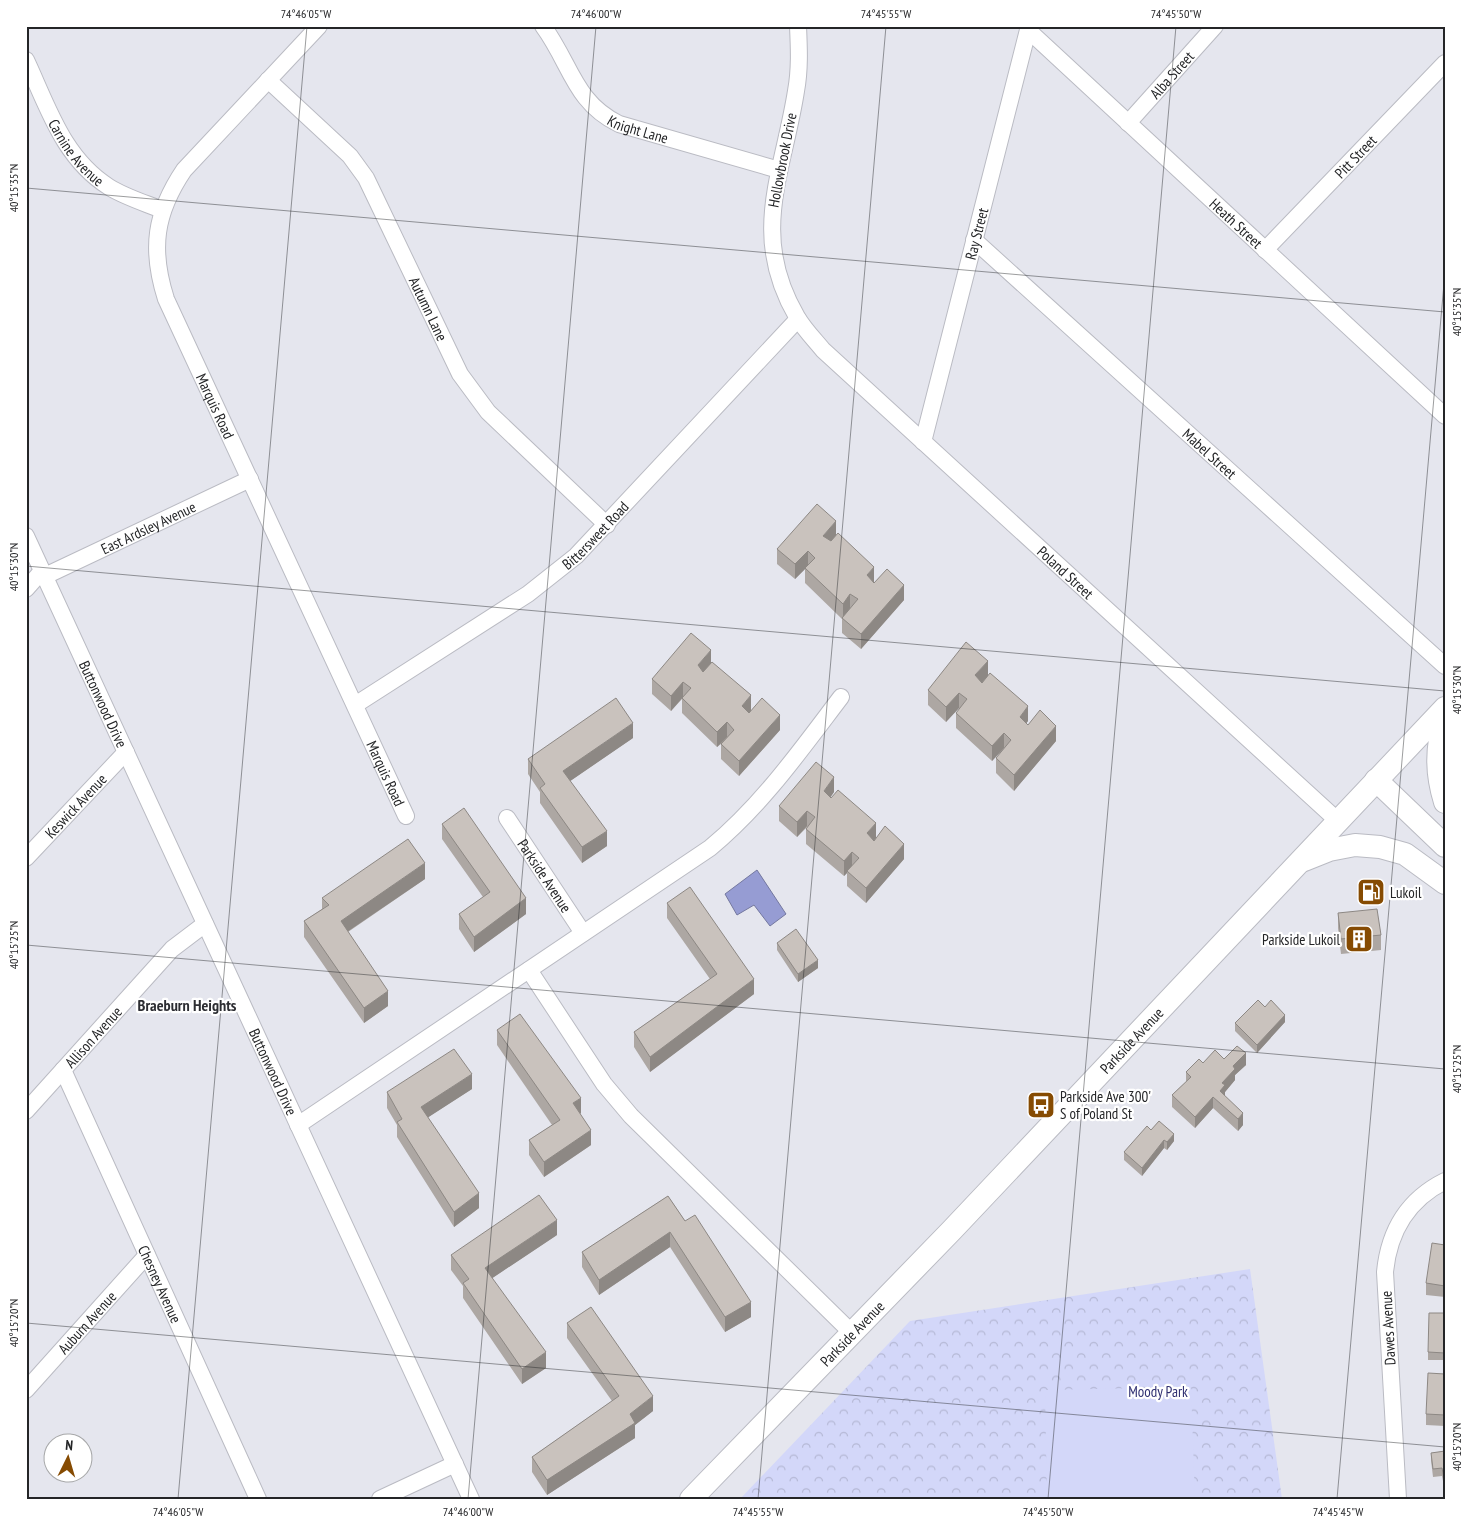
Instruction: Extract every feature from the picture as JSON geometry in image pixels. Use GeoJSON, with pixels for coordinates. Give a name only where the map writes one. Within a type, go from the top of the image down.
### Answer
{"type":"FeatureCollection","features":[{"type":"Feature","properties":{"kind":"main road","name":"Parkside Avenue"},"geometry":{"type":"LineString","coordinates":[[691,1499],[852,1333],[1445,708]]}},
{"type":"Feature","properties":{"kind":"main road"},"geometry":{"type":"LineString","coordinates":[[1445,718],[1437,755],[1439,783],[1445,802]]}},
{"type":"Feature","properties":{"kind":"main road"},"geometry":{"type":"LineString","coordinates":[[1376,780],[1445,846]]}},
{"type":"Feature","properties":{"kind":"main road"},"geometry":{"type":"LineString","coordinates":[[1299,863],[1329,850],[1355,845],[1380,847],[1405,854],[1445,883]]}},
{"type":"Feature","properties":{"kind":"street","name":"Marquis Road"},"geometry":{"type":"LineString","coordinates":[[319,26],[184,170],[170,190],[162,210],[157,233],[156,255],[159,277],[166,299],[406,816]]}},
{"type":"Feature","properties":{"kind":"street","name":"Knight Lane"},"geometry":{"type":"LineString","coordinates":[[543,26],[554,41],[580,93],[604,117],[619,124],[779,170]]}},
{"type":"Feature","properties":{"kind":"street","name":"Hollowbrook Drive"},"geometry":{"type":"LineString","coordinates":[[798,26],[799,61],[796,91],[772,204],[771,229],[774,256],[780,280],[798,319]]}},
{"type":"Feature","properties":{"kind":"street","name":"Alba Street"},"geometry":{"type":"LineString","coordinates":[[1128,123],[1215,26]]}},
{"type":"Feature","properties":{"kind":"street","name":"Heath Street"},"geometry":{"type":"LineString","coordinates":[[1028,28],[1445,416]]}},
{"type":"Feature","properties":{"kind":"street","name":"Ray Street"},"geometry":{"type":"LineString","coordinates":[[923,442],[1028,28]]}},
{"type":"Feature","properties":{"kind":"street","name":"Carnine Avenue"},"geometry":{"type":"LineString","coordinates":[[26,60],[63,140],[75,158],[92,175],[111,188],[162,210]]}},
{"type":"Feature","properties":{"kind":"street","name":"Pitt Street"},"geometry":{"type":"LineString","coordinates":[[1265,250],[1445,63]]}},
{"type":"Feature","properties":{"kind":"street","name":"Autumn Lane"},"geometry":{"type":"LineString","coordinates":[[268,80],[350,156],[366,178],[460,374],[473,394],[488,412],[607,525]]}},
{"type":"Feature","properties":{"kind":"street","name":"Mabel Street"},"geometry":{"type":"LineString","coordinates":[[974,240],[1445,666]]}},
{"type":"Feature","properties":{"kind":"street","name":"Bittersweet Road"},"geometry":{"type":"LineString","coordinates":[[355,705],[540,585],[576,556],[798,319]]}},
{"type":"Feature","properties":{"kind":"street","name":"Poland Street"},"geometry":{"type":"LineString","coordinates":[[798,319],[822,350],[1338,821]]}},
{"type":"Feature","properties":{"kind":"street","name":"East Ardsley Avenue"},"geometry":{"type":"LineString","coordinates":[[44,574],[250,479]]}},
{"type":"Feature","properties":{"kind":"street","name":"Buttonwood Drive"},"geometry":{"type":"LineString","coordinates":[[26,536],[471,1499]]}},
{"type":"Feature","properties":{"kind":"street"},"geometry":{"type":"LineString","coordinates":[[26,589],[44,574]]}},
{"type":"Feature","properties":{"kind":"street"},"geometry":{"type":"LineString","coordinates":[[298,1125],[710,848],[736,827],[776,782],[841,697]]}},
{"type":"Feature","properties":{"kind":"street","name":"Keswick Avenue"},"geometry":{"type":"LineString","coordinates":[[26,858],[126,752]]}},
{"type":"Feature","properties":{"kind":"street","name":"Parkside Avenue"},"geometry":{"type":"LineString","coordinates":[[507,818],[583,933]]}},
{"type":"Feature","properties":{"kind":"street","name":"Allison Avenue"},"geometry":{"type":"LineString","coordinates":[[26,1111],[172,949],[205,924]]}},
{"type":"Feature","properties":{"kind":"street"},"geometry":{"type":"LineString","coordinates":[[529,970],[604,1084],[631,1116],[852,1333]]}},
{"type":"Feature","properties":{"kind":"street","name":"Chesney Avenue"},"geometry":{"type":"LineString","coordinates":[[63,1070],[258,1499]]}},
{"type":"Feature","properties":{"kind":"street","name":"Dawes Avenue"},"geometry":{"type":"LineString","coordinates":[[1398,1499],[1385,1272],[1387,1253],[1393,1233],[1402,1216],[1415,1201],[1445,1180]]}},
{"type":"Feature","properties":{"kind":"street","name":"Auburn Avenue"},"geometry":{"type":"LineString","coordinates":[[26,1390],[147,1255]]}},
{"type":"Feature","properties":{"kind":"street"},"geometry":{"type":"LineString","coordinates":[[380,1499],[455,1464]]}},
{"type":"Feature","properties":{"kind":"green space","name":"Moody Park"},"geometry":{"type":"Polygon","coordinates":[[[1250,1269],[1282,1499],[740,1499],[910,1321],[1250,1269]]]}},
{"type":"Feature","properties":{"kind":"green space"},"geometry":{"type":"Polygon","coordinates":[[[1191,1387],[1195,1499],[1047,1499],[1045,1390],[1191,1387]]]}},
{"type":"Feature","properties":{"kind":"water"},"geometry":{"type":"Polygon","coordinates":[[[757,870],[786,914],[770,926],[754,905],[737,915],[725,894],[757,870]]]}},
{"type":"Feature","properties":{"kind":"building"},"geometry":{"type":"Polygon","coordinates":[[[817,504],[836,521],[823,536],[831,541],[838,533],[874,567],[867,575],[874,583],[887,569],[904,585],[861,634],[842,618],[858,599],[850,594],[843,604],[805,568],[815,558],[808,551],[795,564],[777,549],[817,504]]]}},
{"type":"Feature","properties":{"kind":"building"},"geometry":{"type":"Polygon","coordinates":[[[691,633],[711,650],[698,665],[703,672],[712,662],[751,695],[742,706],[749,713],[762,698],[780,715],[739,761],[721,744],[734,730],[727,722],[717,732],[682,698],[691,688],[683,682],[671,696],[652,679],[691,633]]]}},
{"type":"Feature","properties":{"kind":"building"},"geometry":{"type":"Polygon","coordinates":[[[966,642],[988,661],[975,675],[982,683],[990,673],[1028,706],[1020,717],[1028,725],[1040,710],[1056,726],[1014,775],[996,758],[1011,740],[1004,733],[992,746],[956,713],[967,699],[959,693],[946,707],[928,690],[966,642]]]}},
{"type":"Feature","properties":{"kind":"building"},"geometry":{"type":"Polygon","coordinates":[[[616,698],[633,723],[563,771],[607,831],[582,847],[540,788],[545,784],[528,759],[616,698]]]}},
{"type":"Feature","properties":{"kind":"building"},"geometry":{"type":"Polygon","coordinates":[[[816,762],[834,777],[824,791],[831,798],[838,790],[876,823],[867,833],[874,841],[885,826],[904,844],[866,888],[847,871],[859,858],[852,852],[844,861],[806,829],[815,817],[807,811],[797,822],[779,806],[816,762]]]}},
{"type":"Feature","properties":{"kind":"building"},"geometry":{"type":"Polygon","coordinates":[[[464,808],[526,898],[474,937],[459,914],[490,892],[442,824],[464,808]]]}},
{"type":"Feature","properties":{"kind":"building"},"geometry":{"type":"Polygon","coordinates":[[[408,839],[425,863],[341,921],[388,991],[364,1008],[304,921],[329,905],[322,898],[408,839]]]}},
{"type":"Feature","properties":{"kind":"building"},"geometry":{"type":"Polygon","coordinates":[[[690,887],[754,979],[650,1057],[634,1032],[717,974],[667,903],[690,887]]]}},
{"type":"Feature","properties":{"kind":"building"},"geometry":{"type":"Polygon","coordinates":[[[1377,909],[1381,935],[1341,939],[1338,913],[1377,909]]]}},
{"type":"Feature","properties":{"kind":"building"},"geometry":{"type":"Polygon","coordinates":[[[796,929],[818,960],[798,974],[777,943],[796,929]]]}},
{"type":"Feature","properties":{"kind":"building"},"geometry":{"type":"Polygon","coordinates":[[[1258,1000],[1265,1007],[1271,1000],[1285,1015],[1257,1045],[1235,1023],[1258,1000]]]}},
{"type":"Feature","properties":{"kind":"building"},"geometry":{"type":"Polygon","coordinates":[[[520,1014],[581,1098],[573,1103],[591,1130],[544,1162],[529,1140],[560,1120],[497,1030],[520,1014]]]}},
{"type":"Feature","properties":{"kind":"building"},"geometry":{"type":"Polygon","coordinates":[[[1237,1046],[1246,1053],[1233,1066],[1235,1069],[1222,1083],[1225,1085],[1220,1091],[1243,1113],[1238,1119],[1213,1097],[1195,1117],[1172,1095],[1191,1077],[1186,1072],[1199,1059],[1203,1063],[1215,1050],[1224,1059],[1237,1046]]]}},
{"type":"Feature","properties":{"kind":"building"},"geometry":{"type":"Polygon","coordinates":[[[454,1049],[472,1074],[421,1107],[479,1193],[454,1212],[397,1122],[402,1119],[387,1092],[454,1049]]]}},
{"type":"Feature","properties":{"kind":"building"},"geometry":{"type":"Polygon","coordinates":[[[1159,1121],[1174,1134],[1167,1142],[1164,1140],[1142,1168],[1124,1152],[1147,1126],[1151,1130],[1159,1121]]]}},
{"type":"Feature","properties":{"kind":"building"},"geometry":{"type":"Polygon","coordinates":[[[539,1195],[557,1220],[485,1268],[546,1352],[522,1369],[463,1283],[469,1279],[451,1255],[539,1195]]]}},
{"type":"Feature","properties":{"kind":"building"},"geometry":{"type":"Polygon","coordinates":[[[668,1196],[685,1221],[695,1215],[751,1302],[725,1317],[670,1232],[599,1280],[582,1252],[668,1196]]]}},
{"type":"Feature","properties":{"kind":"building"},"geometry":{"type":"Polygon","coordinates":[[[1432,1243],[1445,1245],[1445,1286],[1426,1283],[1432,1243]]]}},
{"type":"Feature","properties":{"kind":"building"},"geometry":{"type":"Polygon","coordinates":[[[591,1307],[653,1396],[630,1414],[635,1423],[547,1480],[532,1457],[619,1396],[567,1323],[591,1307]]]}},
{"type":"Feature","properties":{"kind":"building"},"geometry":{"type":"Polygon","coordinates":[[[1429,1313],[1445,1313],[1445,1353],[1428,1352],[1429,1313]]]}},
{"type":"Feature","properties":{"kind":"building"},"geometry":{"type":"Polygon","coordinates":[[[1428,1373],[1445,1374],[1445,1415],[1426,1414],[1428,1373]]]}},
{"type":"Feature","properties":{"kind":"building"},"geometry":{"type":"Polygon","coordinates":[[[1445,1451],[1445,1484],[1442,1468],[1433,1469],[1431,1453],[1445,1451]]]}},
{"type":"Feature","properties":{"kind":"place","name":"Lukoil"},"geometry":{"type":"Point","coordinates":[1371,892]}},
{"type":"Feature","properties":{"kind":"place","name":"Parkside Lukoil"},"geometry":{"type":"Point","coordinates":[1359,939]}},
{"type":"Feature","properties":{"kind":"place","name":"Parkside Ave 300' S of Poland St"},"geometry":{"type":"Point","coordinates":[1041,1105]}},
{"type":"Feature","properties":{"kind":"district","name":"Braeburn Heights"},"geometry":{"type":"Point","coordinates":[187,1005]}}]}
